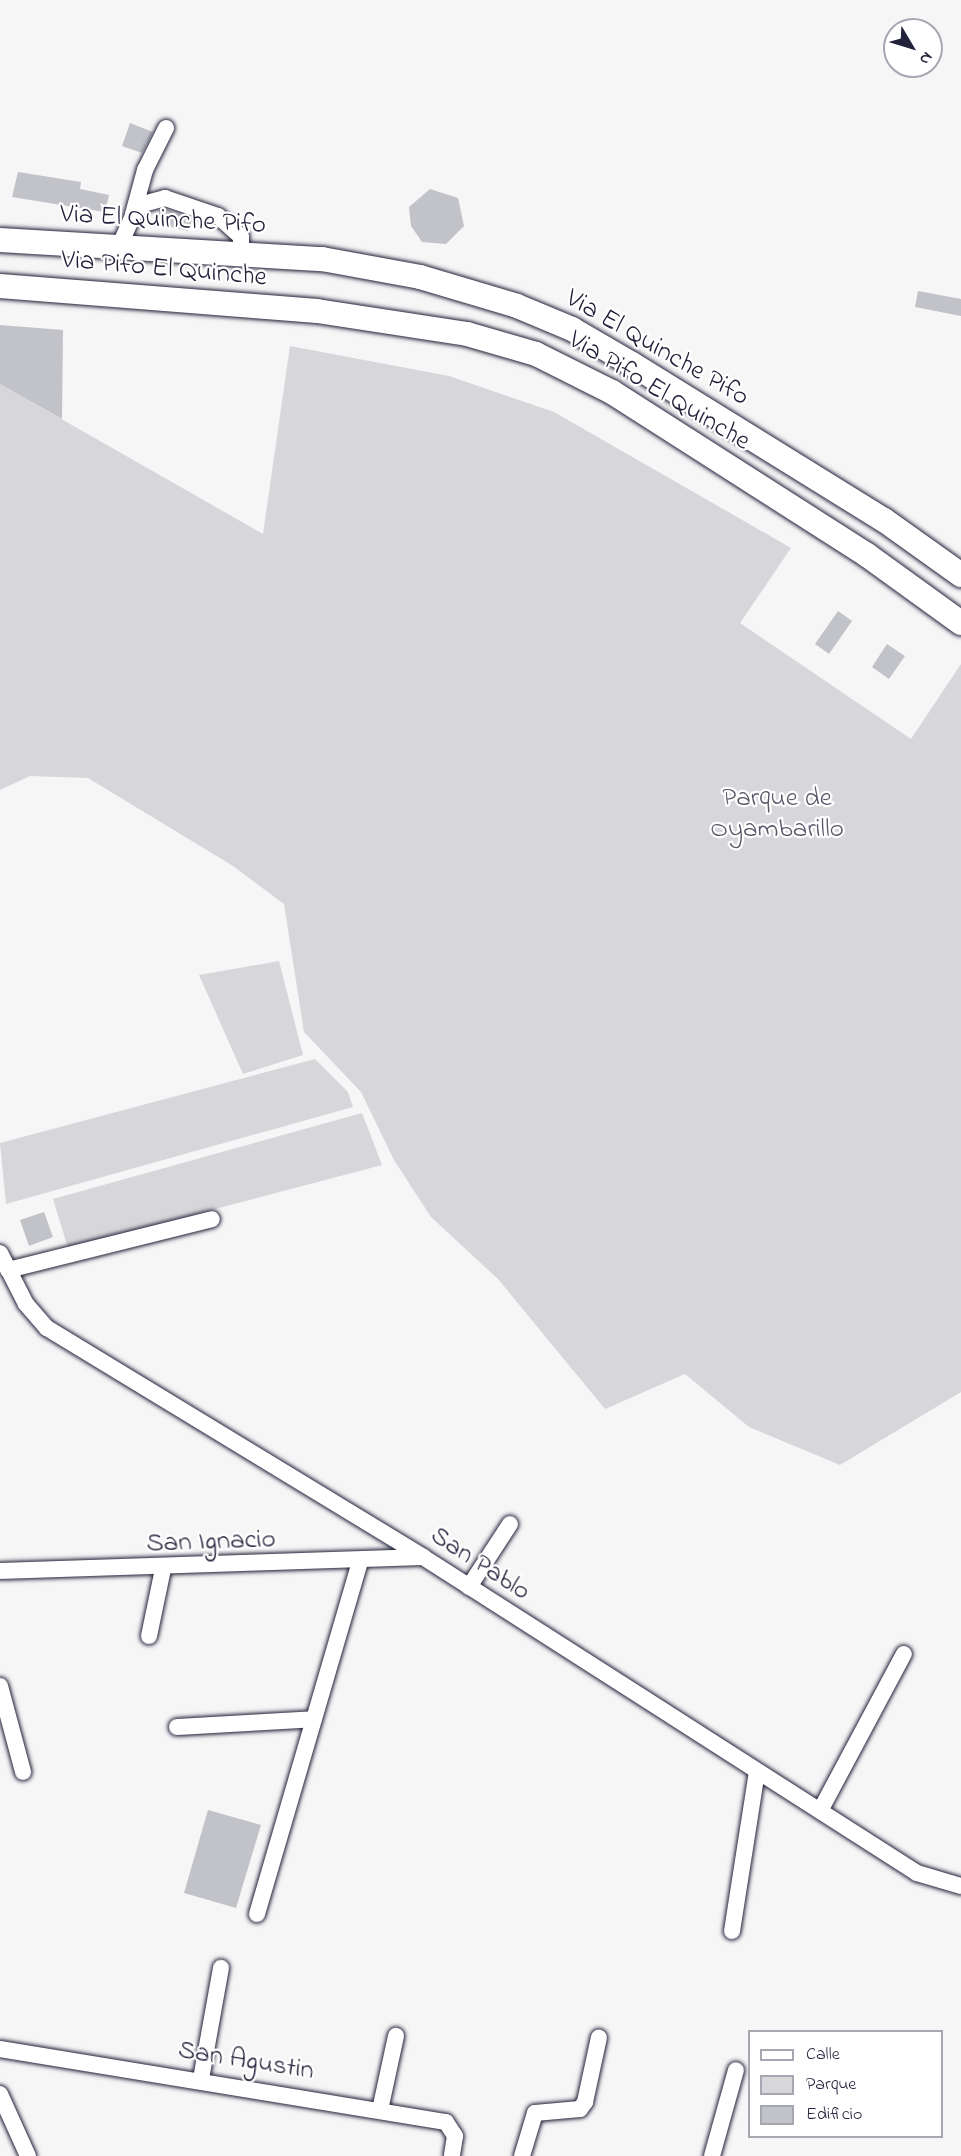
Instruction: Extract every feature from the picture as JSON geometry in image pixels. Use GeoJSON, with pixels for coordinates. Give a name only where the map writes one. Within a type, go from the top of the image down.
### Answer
{"type":"FeatureCollection","features":[{"type":"Feature","properties":{"kind":"highway","name":"Via El Quinche Pifo"},"geometry":{"type":"LineString","coordinates":[[0,240],[322,259],[420,277],[572,329],[884,520],[961,575]]}},
{"type":"Feature","properties":{"kind":"highway","name":"Via Pifo El Quinche"},"geometry":{"type":"LineString","coordinates":[[0,286],[316,311],[467,334],[536,354],[612,392],[867,555],[961,623]]}},
{"type":"Feature","properties":{"kind":"street"},"geometry":{"type":"LineString","coordinates":[[119,247],[133,215],[145,170],[166,128]]}},
{"type":"Feature","properties":{"kind":"street"},"geometry":{"type":"LineString","coordinates":[[133,215],[154,199],[201,207],[237,231],[241,255]]}},
{"type":"Feature","properties":{"kind":"street"},"geometry":{"type":"LineString","coordinates":[[8,1270],[212,1219]]}},
{"type":"Feature","properties":{"kind":"street","name":"San Pablo"},"geometry":{"type":"LineString","coordinates":[[0,1253],[26,1305],[47,1329],[423,1557],[917,1873],[961,1886]]}},
{"type":"Feature","properties":{"kind":"street"},"geometry":{"type":"LineString","coordinates":[[469,1587],[510,1524]]}},
{"type":"Feature","properties":{"kind":"street","name":"San Ignacio"},"geometry":{"type":"LineString","coordinates":[[0,1571],[163,1569],[360,1562],[423,1557]]}},
{"type":"Feature","properties":{"kind":"street"},"geometry":{"type":"LineString","coordinates":[[257,1914],[360,1562]]}},
{"type":"Feature","properties":{"kind":"street"},"geometry":{"type":"LineString","coordinates":[[149,1636],[163,1569]]}},
{"type":"Feature","properties":{"kind":"street"},"geometry":{"type":"LineString","coordinates":[[820,1811],[904,1654]]}},
{"type":"Feature","properties":{"kind":"street"},"geometry":{"type":"LineString","coordinates":[[0,1686],[23,1772]]}},
{"type":"Feature","properties":{"kind":"street"},"geometry":{"type":"LineString","coordinates":[[177,1726],[314,1719]]}},
{"type":"Feature","properties":{"kind":"street"},"geometry":{"type":"LineString","coordinates":[[732,1931],[757,1772]]}},
{"type":"Feature","properties":{"kind":"street"},"geometry":{"type":"LineString","coordinates":[[201,2079],[221,1968]]}},
{"type":"Feature","properties":{"kind":"street"},"geometry":{"type":"LineString","coordinates":[[380,2110],[396,2036]]}},
{"type":"Feature","properties":{"kind":"street"},"geometry":{"type":"LineString","coordinates":[[522,2156],[535,2113],[571,2110],[585,2102],[599,2037]]}},
{"type":"Feature","properties":{"kind":"street","name":"San Agustin"},"geometry":{"type":"LineString","coordinates":[[0,2049],[201,2079],[446,2122],[455,2136],[452,2156]]}},
{"type":"Feature","properties":{"kind":"street"},"geometry":{"type":"LineString","coordinates":[[712,2156],[736,2070]]}},
{"type":"Feature","properties":{"kind":"street"},"geometry":{"type":"LineString","coordinates":[[0,2094],[28,2156]]}},
{"type":"Feature","properties":{"kind":"green space","name":"Parque de Oyambarillo"},"geometry":{"type":"Polygon","coordinates":[[[290,346],[449,376],[554,412],[791,548],[740,623],[911,739],[961,664],[961,1392],[840,1465],[749,1427],[685,1374],[605,1409],[498,1279],[431,1217],[394,1160],[361,1092],[304,1032],[284,904],[233,866],[88,778],[30,776],[0,790],[0,384],[263,534],[290,346]]]}},
{"type":"Feature","properties":{"kind":"green space"},"geometry":{"type":"Polygon","coordinates":[[[279,961],[303,1055],[243,1074],[199,975],[279,961]]]}},
{"type":"Feature","properties":{"kind":"green space"},"geometry":{"type":"Polygon","coordinates":[[[315,1059],[348,1092],[353,1107],[6,1204],[0,1143],[315,1059]]]}},
{"type":"Feature","properties":{"kind":"green space"},"geometry":{"type":"Polygon","coordinates":[[[362,1113],[382,1165],[68,1248],[53,1199],[362,1113]]]}},
{"type":"Feature","properties":{"kind":"building"},"geometry":{"type":"Polygon","coordinates":[[[130,123],[153,132],[142,153],[122,146],[130,123]]]}},
{"type":"Feature","properties":{"kind":"building"},"geometry":{"type":"Polygon","coordinates":[[[18,172],[81,182],[80,189],[109,195],[105,212],[12,197],[18,172]]]}},
{"type":"Feature","properties":{"kind":"building"},"geometry":{"type":"Polygon","coordinates":[[[430,189],[458,198],[464,226],[446,244],[422,242],[411,226],[409,207],[430,189]]]}},
{"type":"Feature","properties":{"kind":"building"},"geometry":{"type":"Polygon","coordinates":[[[165,209],[193,219],[188,231],[158,224],[159,210],[165,209]]]}},
{"type":"Feature","properties":{"kind":"building"},"geometry":{"type":"Polygon","coordinates":[[[918,291],[961,299],[961,316],[915,307],[918,291]]]}},
{"type":"Feature","properties":{"kind":"building"},"geometry":{"type":"Polygon","coordinates":[[[0,325],[63,330],[62,419],[0,384],[0,325]]]}},
{"type":"Feature","properties":{"kind":"building"},"geometry":{"type":"Polygon","coordinates":[[[838,611],[852,621],[829,654],[815,644],[838,611]]]}},
{"type":"Feature","properties":{"kind":"building"},"geometry":{"type":"Polygon","coordinates":[[[887,644],[905,656],[889,679],[872,667],[887,644]]]}},
{"type":"Feature","properties":{"kind":"building"},"geometry":{"type":"Polygon","coordinates":[[[44,1212],[53,1237],[29,1246],[20,1220],[44,1212]]]}},
{"type":"Feature","properties":{"kind":"building"},"geometry":{"type":"Polygon","coordinates":[[[208,1810],[261,1825],[236,1908],[184,1893],[208,1810]]]}}]}
